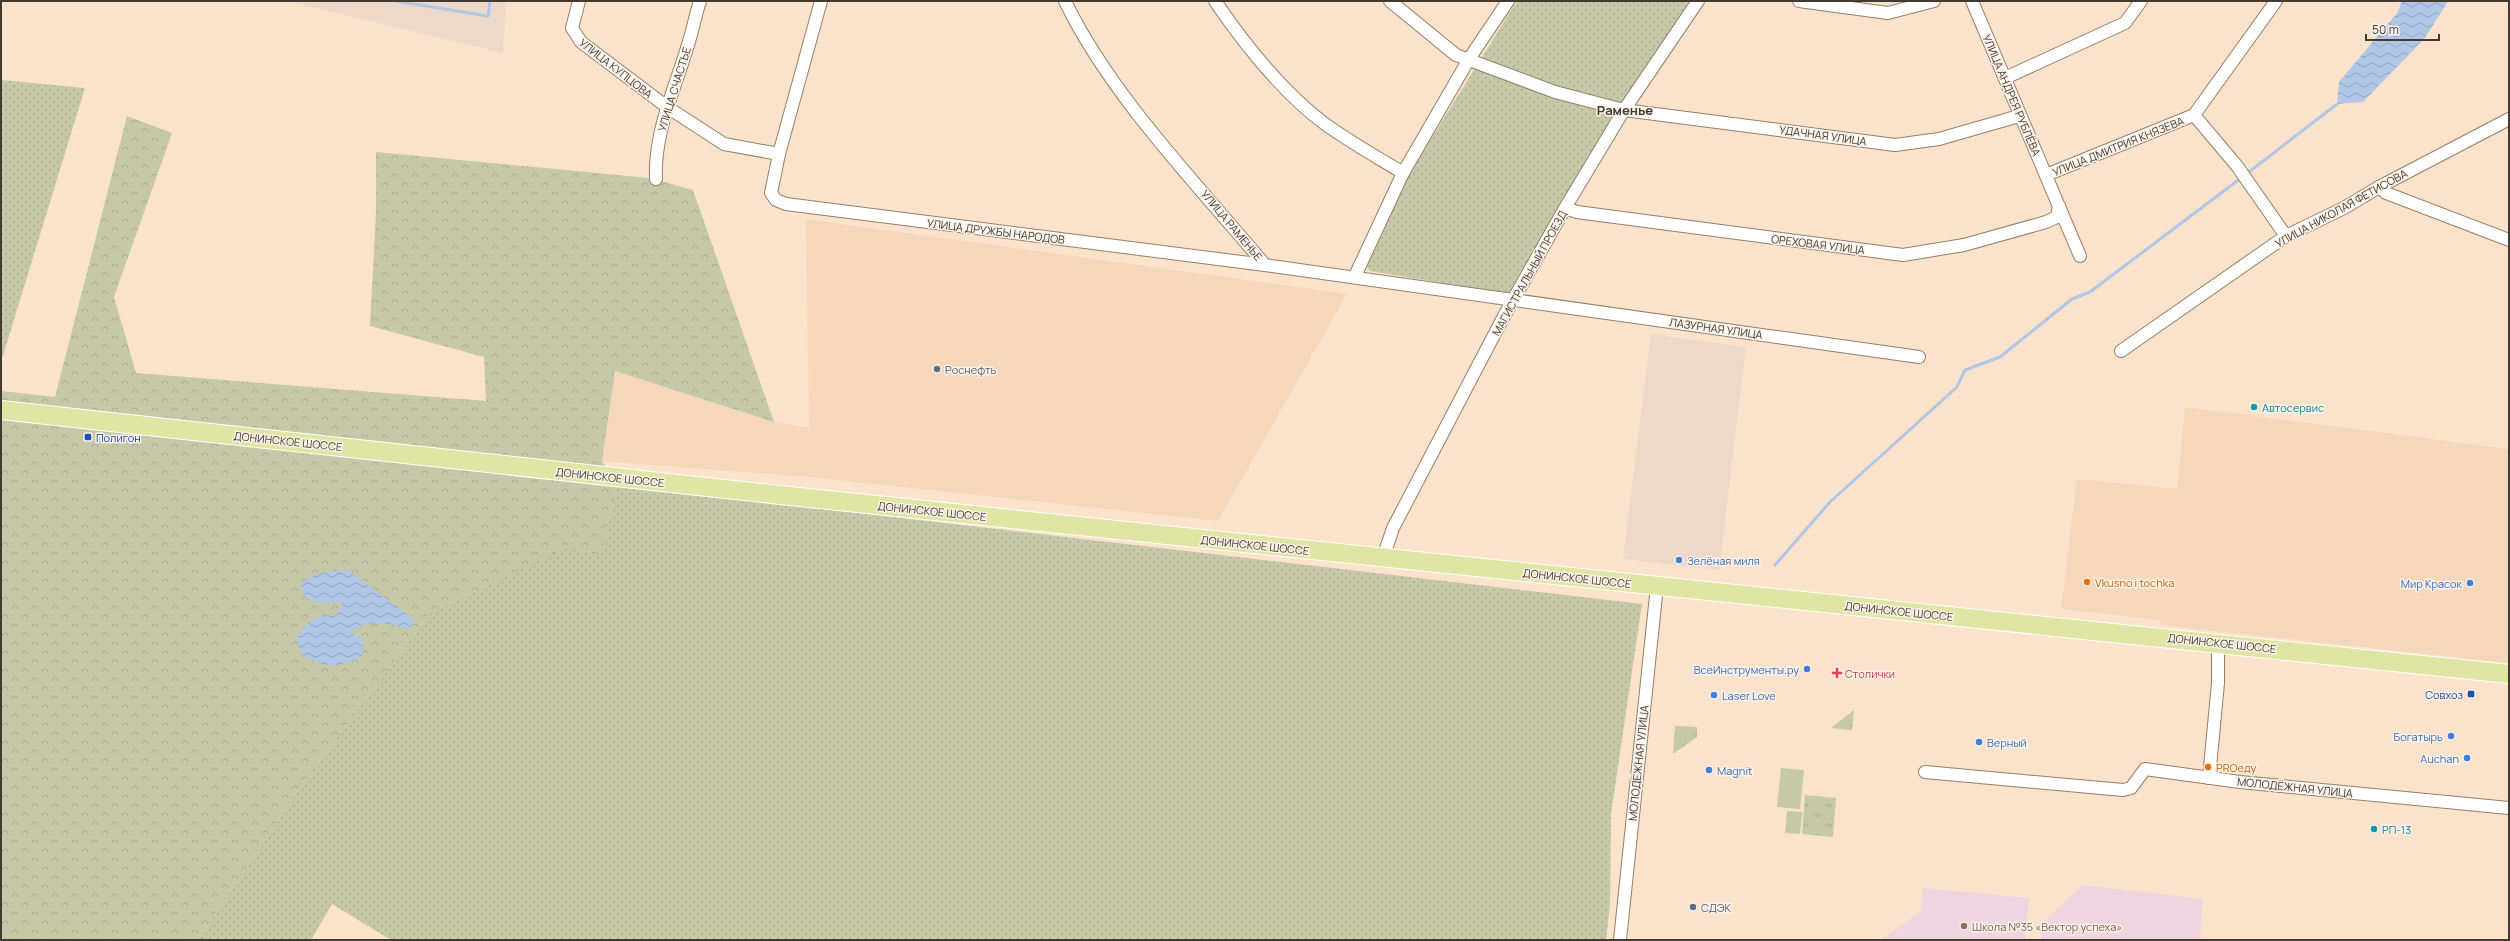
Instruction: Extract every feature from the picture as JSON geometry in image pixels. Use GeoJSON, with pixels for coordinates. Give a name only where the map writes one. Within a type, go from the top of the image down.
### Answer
{"type":"FeatureCollection","features":[{"type":"Feature","properties":{"kind":"main road","name":"ДОНИНСКОЕ ШОССЕ"},"geometry":{"type":"LineString","coordinates":[[1,410],[780,495],[2509,674]]}},
{"type":"Feature","properties":{"kind":"street","name":"УЛИЦА КУПЦОВА"},"geometry":{"type":"LineString","coordinates":[[579,1],[572,28],[581,42],[667,107]]}},
{"type":"Feature","properties":{"kind":"street","name":"УЛИЦА СЧАСТЬЕ"},"geometry":{"type":"LineString","coordinates":[[656,179],[655,159],[667,107],[687,48],[700,1]]}},
{"type":"Feature","properties":{"kind":"street","name":"УЛИЦА ДРУЖБЫ НАРОДОВ"},"geometry":{"type":"LineString","coordinates":[[821,1],[779,154],[771,193],[776,200],[786,204],[1265,265]]}},
{"type":"Feature","properties":{"kind":"street","name":"УЛИЦА РАМЕНЬЕ"},"geometry":{"type":"LineString","coordinates":[[1065,1],[1091,48],[1120,89],[1265,265],[1355,276],[1514,299]]}},
{"type":"Feature","properties":{"kind":"street"},"geometry":{"type":"LineString","coordinates":[[1215,1],[1229,21],[1280,82],[1325,123],[1403,174]]}},
{"type":"Feature","properties":{"kind":"street","name":"УДАЧНАЯ УЛИЦА"},"geometry":{"type":"LineString","coordinates":[[1390,1],[1456,55],[1555,92],[1624,110],[1895,145],[1939,139],[2019,116]]}},
{"type":"Feature","properties":{"kind":"street"},"geometry":{"type":"LineString","coordinates":[[1355,276],[1403,174],[1469,60],[1508,1]]}},
{"type":"Feature","properties":{"kind":"street","name":"МАГИСТРАЛЬНЫЙ ПРОЕЗД"},"geometry":{"type":"LineString","coordinates":[[1383,558],[1393,528],[1514,299],[1565,208],[1624,110],[1698,1]]}},
{"type":"Feature","properties":{"kind":"street"},"geometry":{"type":"LineString","coordinates":[[1799,1],[1888,13],[1934,1]]}},
{"type":"Feature","properties":{"kind":"street","name":"УЛИЦА АНДРЕЯ РУБЛЁВА"},"geometry":{"type":"LineString","coordinates":[[1972,1],[2005,78],[2019,116],[2080,256]]}},
{"type":"Feature","properties":{"kind":"street"},"geometry":{"type":"LineString","coordinates":[[2005,78],[2124,23],[2141,1]]}},
{"type":"Feature","properties":{"kind":"street","name":"УЛИЦА ДМИТРИЯ КНЯЗЕВА"},"geometry":{"type":"LineString","coordinates":[[2046,175],[2194,115],[2276,1]]}},
{"type":"Feature","properties":{"kind":"street"},"geometry":{"type":"LineString","coordinates":[[667,107],[724,144],[779,154]]}},
{"type":"Feature","properties":{"kind":"street"},"geometry":{"type":"LineString","coordinates":[[2194,115],[2237,166],[2286,236]]}},
{"type":"Feature","properties":{"kind":"street","name":"УЛИЦА НИКОЛАЯ ФЕТИСОВА"},"geometry":{"type":"LineString","coordinates":[[2122,351],[2286,236],[2344,208],[2379,187],[2509,119]]}},
{"type":"Feature","properties":{"kind":"street"},"geometry":{"type":"LineString","coordinates":[[2379,187],[2386,193],[2509,240]]}},
{"type":"Feature","properties":{"kind":"street","name":"ОРЕХОВАЯ УЛИЦА"},"geometry":{"type":"LineString","coordinates":[[1565,208],[1577,212],[1902,255],[1964,245],[2046,222],[2057,217],[2059,206]]}},
{"type":"Feature","properties":{"kind":"street","name":"ЛАЗУРНАЯ УЛИЦА"},"geometry":{"type":"LineString","coordinates":[[1514,299],[1919,357]]}},
{"type":"Feature","properties":{"kind":"street","name":"МОЛОДЁЖНАЯ УЛИЦА"},"geometry":{"type":"LineString","coordinates":[[1620,940],[1657,586]]}},
{"type":"Feature","properties":{"kind":"street"},"geometry":{"type":"LineString","coordinates":[[2209,778],[2218,682],[2218,643]]}},
{"type":"Feature","properties":{"kind":"street","name":"МОЛОДЁЖНАЯ УЛИЦА"},"geometry":{"type":"LineString","coordinates":[[1924,772],[2123,790],[2131,788],[2145,769],[2209,778],[2509,808]]}},
{"type":"Feature","properties":{"kind":"shaded area"},"geometry":{"type":"Polygon","coordinates":[[[287,1],[506,1],[503,53],[287,1]]]}},
{"type":"Feature","properties":{"kind":"shaded area"},"geometry":{"type":"Polygon","coordinates":[[[806,219],[1347,294],[1218,521],[809,477],[602,461],[615,371],[774,422],[809,428],[806,219]]]}},
{"type":"Feature","properties":{"kind":"shaded area"},"geometry":{"type":"Polygon","coordinates":[[[1651,334],[1746,347],[1719,570],[1623,559],[1651,334]]]}},
{"type":"Feature","properties":{"kind":"shaded area"},"geometry":{"type":"Polygon","coordinates":[[[2185,407],[2509,449],[2509,663],[2160,625],[2160,620],[2061,609],[2077,479],[2177,489],[2185,407]]]}},
{"type":"Feature","properties":{"kind":"shaded area"},"geometry":{"type":"Polygon","coordinates":[[[2083,885],[2203,899],[2200,940],[2041,940],[2042,923],[2083,885]]]}},
{"type":"Feature","properties":{"kind":"shaded area","name":"Школа №35 «Вектор успеха»"},"geometry":{"type":"Polygon","coordinates":[[[1923,888],[2029,898],[2025,940],[1881,940],[1921,911],[1923,888]]]}},
{"type":"Feature","properties":{"kind":"green space"},"geometry":{"type":"Polygon","coordinates":[[[1517,1],[1689,1],[1509,294],[1370,271],[1364,263],[1406,179],[1517,1]]]}},
{"type":"Feature","properties":{"kind":"green space"},"geometry":{"type":"Polygon","coordinates":[[[1,80],[85,88],[1,362],[1,80]]]}},
{"type":"Feature","properties":{"kind":"green space"},"geometry":{"type":"Polygon","coordinates":[[[127,116],[172,133],[114,297],[136,373],[486,401],[484,357],[370,326],[376,212],[376,152],[649,178],[693,190],[774,422],[615,371],[602,461],[617,485],[601,556],[567,547],[430,613],[304,781],[198,940],[1,940],[1,391],[55,397],[127,116]]]}},
{"type":"Feature","properties":{"kind":"green space"},"geometry":{"type":"Polygon","coordinates":[[[617,485],[1642,604],[1611,814],[1610,905],[1606,940],[391,940],[332,904],[311,940],[198,940],[304,781],[430,613],[567,546],[601,555],[617,485]]]}},
{"type":"Feature","properties":{"kind":"green space"},"geometry":{"type":"Polygon","coordinates":[[[1854,710],[1852,730],[1831,728],[1854,710]]]}},
{"type":"Feature","properties":{"kind":"green space"},"geometry":{"type":"Polygon","coordinates":[[[1675,726],[1697,727],[1697,737],[1673,754],[1675,726]]]}},
{"type":"Feature","properties":{"kind":"green space"},"geometry":{"type":"Polygon","coordinates":[[[1781,768],[1804,770],[1800,809],[1777,807],[1781,768]]]}},
{"type":"Feature","properties":{"kind":"green space"},"geometry":{"type":"Polygon","coordinates":[[[1805,795],[1836,798],[1833,837],[1802,834],[1805,795]]]}},
{"type":"Feature","properties":{"kind":"green space"},"geometry":{"type":"Polygon","coordinates":[[[1787,811],[1802,812],[1800,834],[1785,833],[1787,811]]]}},
{"type":"Feature","properties":{"kind":"water"},"geometry":{"type":"Polygon","coordinates":[[[2402,1],[2448,1],[2425,38],[2363,102],[2337,104],[2339,82],[2397,13],[2402,1]]]}},
{"type":"Feature","properties":{"kind":"water"},"geometry":{"type":"Polygon","coordinates":[[[348,570],[414,620],[410,629],[394,625],[373,623],[351,632],[364,640],[362,656],[338,665],[326,665],[303,656],[296,639],[304,627],[313,620],[323,616],[336,615],[343,602],[319,603],[306,598],[300,584],[316,575],[348,570]]]}},
{"type":"Feature","properties":{"kind":"waterway"},"geometry":{"type":"LineString","coordinates":[[395,1],[488,16],[490,1]]}},
{"type":"Feature","properties":{"kind":"waterway"},"geometry":{"type":"LineString","coordinates":[[2245,175],[2337,104]]}},
{"type":"Feature","properties":{"kind":"waterway"},"geometry":{"type":"LineString","coordinates":[[1775,565],[1830,502],[1957,387],[1965,370],[2000,357],[2072,299],[2090,292],[2241,178]]}},
{"type":"Feature","properties":{"kind":"place","name":"Роснефть"},"geometry":{"type":"Point","coordinates":[937,369]}},
{"type":"Feature","properties":{"kind":"place","name":"Автосервис"},"geometry":{"type":"Point","coordinates":[2254,407]}},
{"type":"Feature","properties":{"kind":"place","name":"Полигон"},"geometry":{"type":"Point","coordinates":[88,437]}},
{"type":"Feature","properties":{"kind":"place","name":"Зелёная миля"},"geometry":{"type":"Point","coordinates":[1679,560]}},
{"type":"Feature","properties":{"kind":"place","name":"Vkusno i tochka"},"geometry":{"type":"Point","coordinates":[2087,582]}},
{"type":"Feature","properties":{"kind":"place","name":"Мир Красок"},"geometry":{"type":"Point","coordinates":[2470,583]}},
{"type":"Feature","properties":{"kind":"place","name":"ВсеИнструменты.ру"},"geometry":{"type":"Point","coordinates":[1807,669]}},
{"type":"Feature","properties":{"kind":"place","name":"Столички"},"geometry":{"type":"Point","coordinates":[1837,673]}},
{"type":"Feature","properties":{"kind":"place","name":"Совхоз"},"geometry":{"type":"Point","coordinates":[2471,694]}},
{"type":"Feature","properties":{"kind":"place","name":"Laser Love"},"geometry":{"type":"Point","coordinates":[1714,695]}},
{"type":"Feature","properties":{"kind":"place","name":"Богатырь"},"geometry":{"type":"Point","coordinates":[2451,736]}},
{"type":"Feature","properties":{"kind":"place","name":"Верный"},"geometry":{"type":"Point","coordinates":[1979,742]}},
{"type":"Feature","properties":{"kind":"place","name":"Auchan"},"geometry":{"type":"Point","coordinates":[2467,758]}},
{"type":"Feature","properties":{"kind":"place","name":"PROеду"},"geometry":{"type":"Point","coordinates":[2208,767]}},
{"type":"Feature","properties":{"kind":"place","name":"Magnit"},"geometry":{"type":"Point","coordinates":[1709,770]}},
{"type":"Feature","properties":{"kind":"place","name":"РП-13"},"geometry":{"type":"Point","coordinates":[2374,829]}},
{"type":"Feature","properties":{"kind":"place","name":"СДЭК"},"geometry":{"type":"Point","coordinates":[1693,907]}},
{"type":"Feature","properties":{"kind":"place","name":"Школа №35 «Вектор успеха»"},"geometry":{"type":"Point","coordinates":[1964,926]}},
{"type":"Feature","properties":{"kind":"district","name":"Раменье"},"geometry":{"type":"Point","coordinates":[1625,110]}}]}
